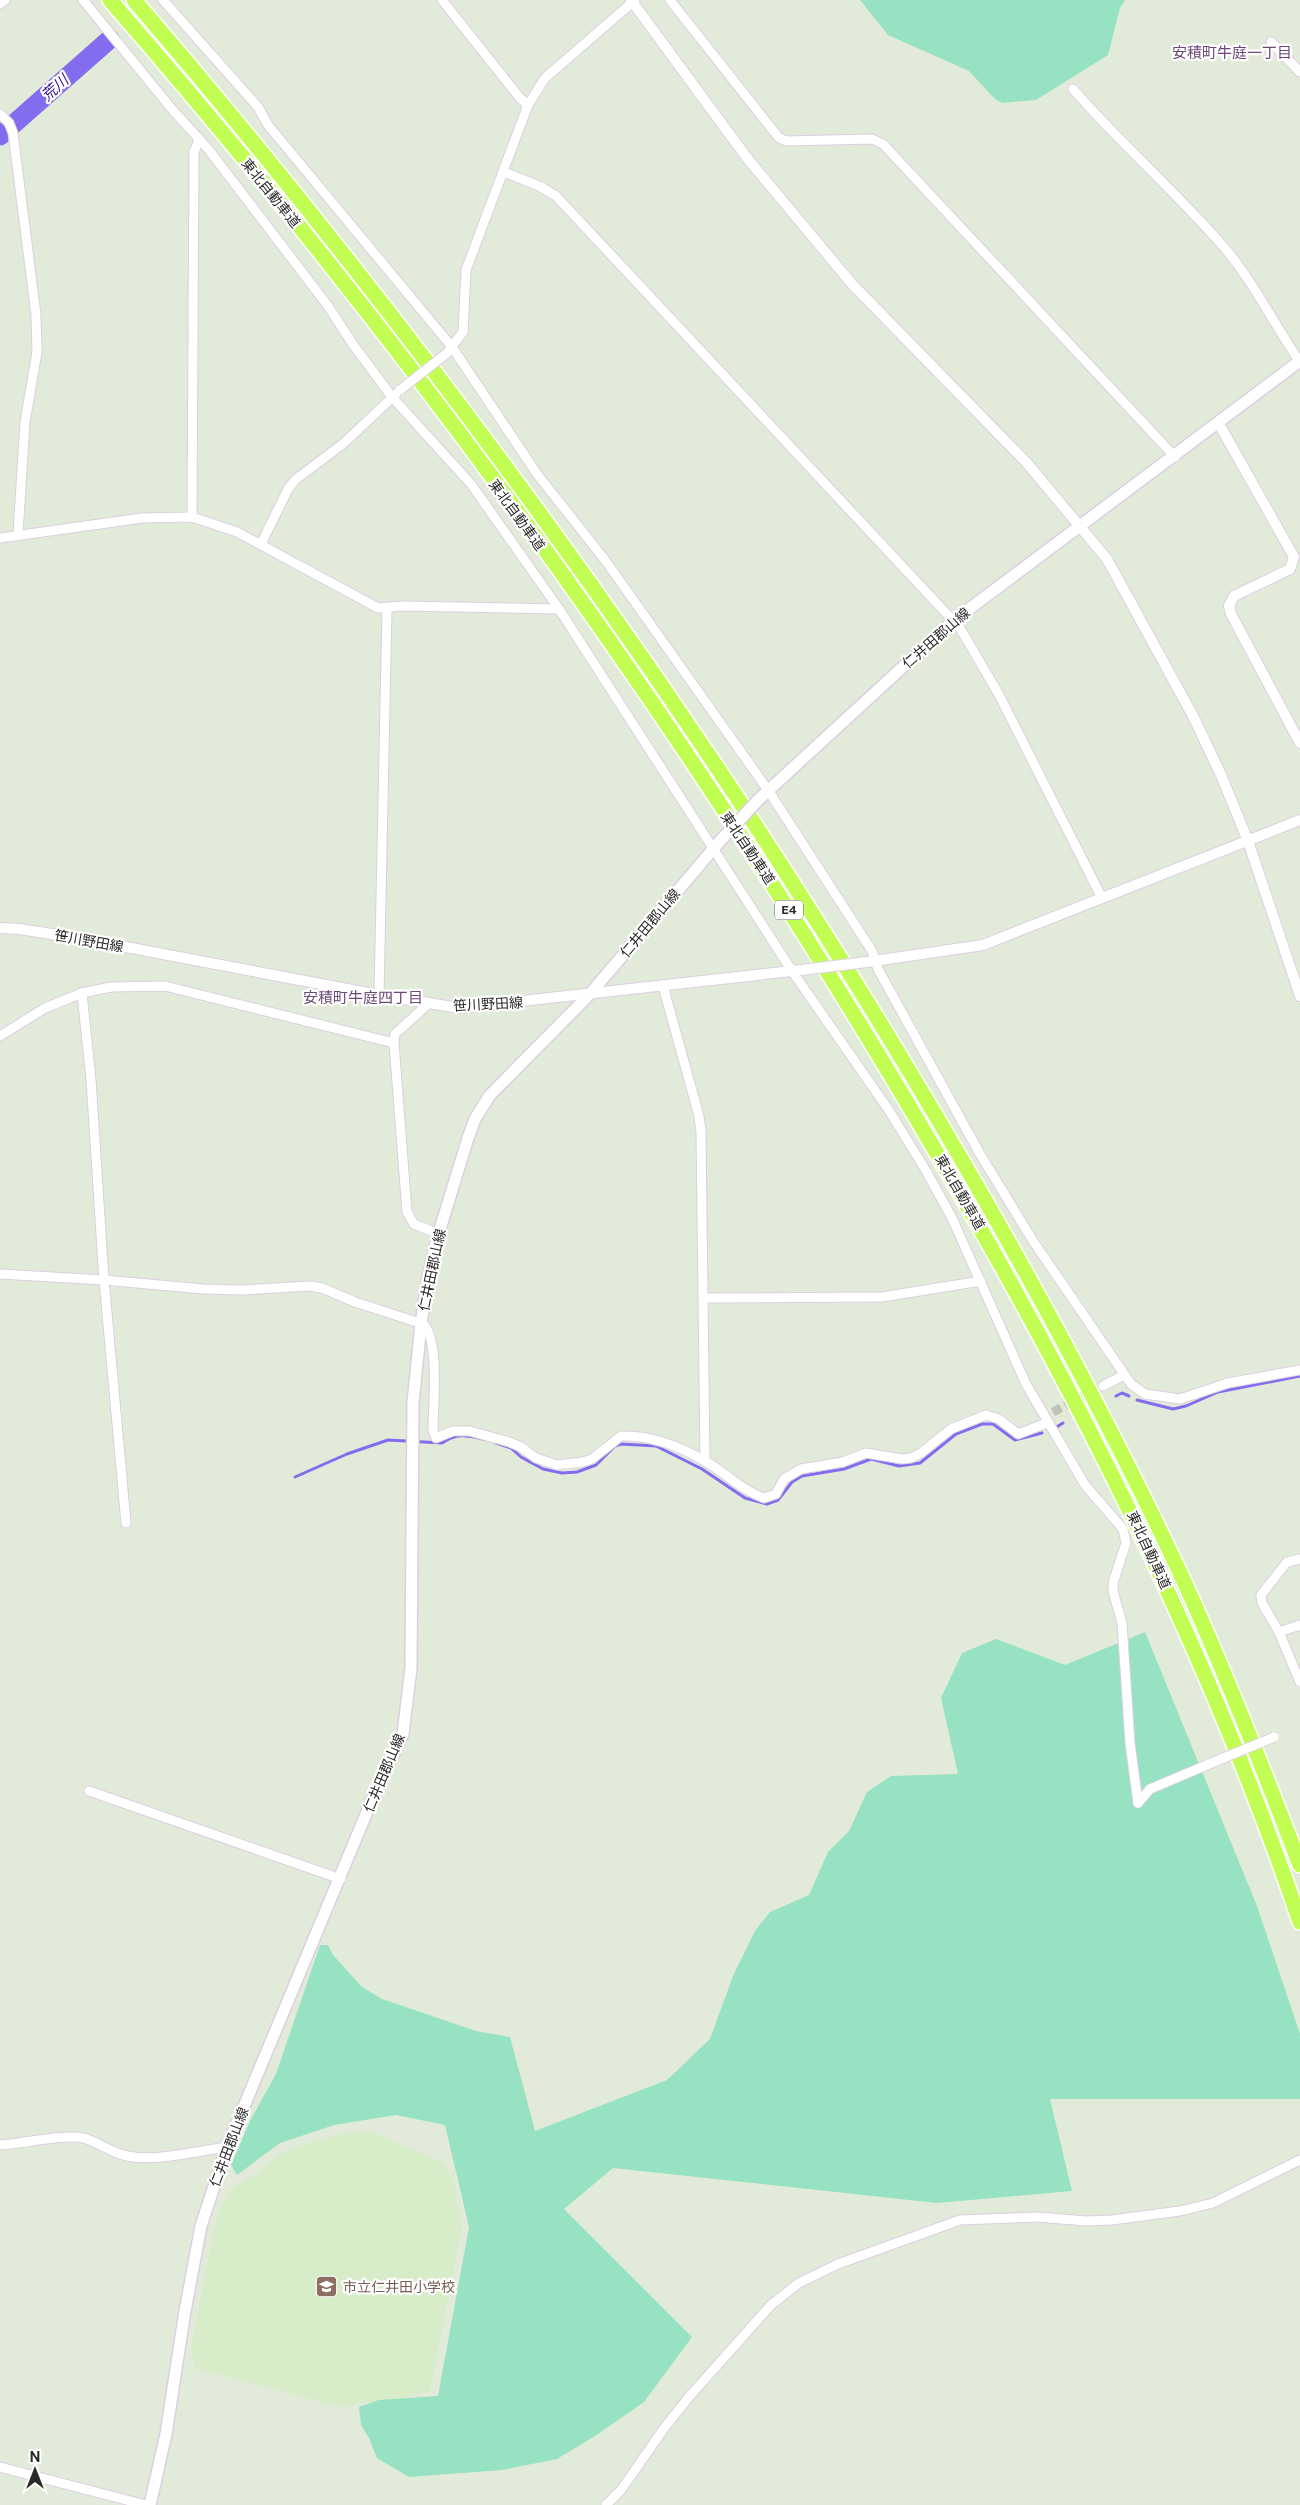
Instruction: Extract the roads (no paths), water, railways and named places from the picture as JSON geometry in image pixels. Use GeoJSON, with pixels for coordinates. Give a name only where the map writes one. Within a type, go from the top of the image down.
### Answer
{"type":"FeatureCollection","features":[{"type":"Feature","properties":{"kind":"highway","name":"東北自動車道"},"geometry":{"type":"LineString","coordinates":[[110,0],[249,166],[430,394],[614,649],[818,957],[984,1234],[1087,1424],[1165,1584],[1201,1665],[1234,1745],[1300,1922]]}},
{"type":"Feature","properties":{"kind":"highway","name":"東北自動車道"},"geometry":{"type":"LineString","coordinates":[[134,0],[262,152],[369,286],[531,501],[708,755],[871,1008],[1001,1226],[1099,1407],[1207,1633],[1252,1739],[1300,1865]]}},
{"type":"Feature","properties":{"kind":"main road","name":"仁井田郡山線"},"geometry":{"type":"LineString","coordinates":[[148,2505],[164,2444],[185,2311],[201,2226],[227,2148],[374,1795],[403,1734],[410,1685],[412,1402],[421,1324],[427,1282],[439,1234],[468,1138],[482,1106],[500,1084],[588,995],[717,844],[759,799],[953,621],[1080,525],[1175,457],[1300,361]]}},
{"type":"Feature","properties":{"kind":"street"},"geometry":{"type":"LineString","coordinates":[[0,4],[5,0]]}},
{"type":"Feature","properties":{"kind":"street"},"geometry":{"type":"LineString","coordinates":[[83,0],[209,150],[328,306],[352,343],[396,393],[470,484],[559,609],[717,844],[796,970],[926,1169],[952,1218],[1026,1384],[1048,1417],[1085,1485],[1123,1529],[1125,1538],[1123,1556],[1113,1584],[1113,1591],[1122,1623],[1130,1743],[1138,1803],[1150,1789],[1274,1737]]}},
{"type":"Feature","properties":{"kind":"street"},"geometry":{"type":"LineString","coordinates":[[163,0],[258,107],[268,125],[449,350],[537,474],[606,560],[768,790],[871,961],[878,969],[980,1154],[1033,1240],[1135,1388],[1145,1394],[1180,1400],[1228,1383],[1300,1370]]}},
{"type":"Feature","properties":{"kind":"street"},"geometry":{"type":"LineString","coordinates":[[442,0],[520,98],[528,105]]}},
{"type":"Feature","properties":{"kind":"street"},"geometry":{"type":"LineString","coordinates":[[670,0],[779,138],[787,141],[872,139],[883,144],[1175,457]]}},
{"type":"Feature","properties":{"kind":"street"},"geometry":{"type":"LineString","coordinates":[[261,544],[288,489],[296,480],[344,443],[396,393],[449,350],[463,332],[466,270],[528,105],[550,74],[633,1],[747,158],[852,284],[1026,462],[1107,559],[1193,716],[1221,775],[1248,841],[1300,996]]}},
{"type":"Feature","properties":{"kind":"street"},"geometry":{"type":"LineString","coordinates":[[1271,42],[1300,72]]}},
{"type":"Feature","properties":{"kind":"street"},"geometry":{"type":"LineString","coordinates":[[1073,89],[1099,119],[1221,244],[1247,278],[1300,361]]}},
{"type":"Feature","properties":{"kind":"street"},"geometry":{"type":"LineString","coordinates":[[0,114],[8,123],[13,133],[36,315],[37,352],[25,422],[18,534]]}},
{"type":"Feature","properties":{"kind":"street"},"geometry":{"type":"LineString","coordinates":[[192,518],[194,152],[199,140]]}},
{"type":"Feature","properties":{"kind":"street"},"geometry":{"type":"LineString","coordinates":[[504,172],[539,186],[556,196],[960,628],[998,693],[1102,898]]}},
{"type":"Feature","properties":{"kind":"street"},"geometry":{"type":"LineString","coordinates":[[1219,424],[1294,557],[1290,569],[1234,596],[1229,606],[1231,614],[1300,743]]}},
{"type":"Feature","properties":{"kind":"street"},"geometry":{"type":"LineString","coordinates":[[0,538],[142,518],[192,518],[223,526],[261,544],[369,604],[387,608],[403,606],[559,609]]}},
{"type":"Feature","properties":{"kind":"street"},"geometry":{"type":"LineString","coordinates":[[379,995],[387,608]]}},
{"type":"Feature","properties":{"kind":"street","name":"笹川野田線"},"geometry":{"type":"LineString","coordinates":[[0,928],[20,929],[89,940],[379,995],[459,1008],[588,995],[984,946],[1300,820]]}},
{"type":"Feature","properties":{"kind":"street"},"geometry":{"type":"LineString","coordinates":[[0,1036],[45,1008],[82,993],[111,987],[172,986],[394,1043]]}},
{"type":"Feature","properties":{"kind":"street"},"geometry":{"type":"LineString","coordinates":[[663,986],[699,1116],[701,1132],[705,1461]]}},
{"type":"Feature","properties":{"kind":"street"},"geometry":{"type":"LineString","coordinates":[[82,993],[91,1080],[104,1280],[126,1523]]}},
{"type":"Feature","properties":{"kind":"street"},"geometry":{"type":"LineString","coordinates":[[428,1004],[395,1034],[394,1043],[407,1212],[414,1224],[439,1234]]}},
{"type":"Feature","properties":{"kind":"street"},"geometry":{"type":"LineString","coordinates":[[0,1274],[104,1280],[203,1289],[242,1290],[310,1286],[322,1288],[428,1328],[432,1339],[432,1430],[436,1438],[453,1431],[469,1431],[509,1442],[521,1447],[536,1458],[557,1464],[583,1462],[592,1458],[615,1439],[627,1436],[663,1441],[705,1461],[741,1487],[767,1498],[776,1494],[784,1479],[801,1469],[843,1462],[866,1453],[911,1458],[921,1453],[951,1429],[986,1415],[999,1419],[1018,1434],[1048,1417]]}},
{"type":"Feature","properties":{"kind":"street"},"geometry":{"type":"LineString","coordinates":[[704,1298],[882,1297],[981,1281]]}},
{"type":"Feature","properties":{"kind":"street"},"geometry":{"type":"LineString","coordinates":[[1103,1386],[1124,1374]]}},
{"type":"Feature","properties":{"kind":"street"},"geometry":{"type":"LineString","coordinates":[[1300,1559],[1287,1562],[1260,1595],[1262,1603],[1279,1632],[1300,1682]]}},
{"type":"Feature","properties":{"kind":"street"},"geometry":{"type":"LineString","coordinates":[[1279,1632],[1300,1625]]}},
{"type":"Feature","properties":{"kind":"street"},"geometry":{"type":"LineString","coordinates":[[89,1791],[341,1878]]}},
{"type":"Feature","properties":{"kind":"street"},"geometry":{"type":"LineString","coordinates":[[0,2145],[30,2143],[55,2137],[80,2137],[126,2156],[142,2158],[227,2148]]}},
{"type":"Feature","properties":{"kind":"street"},"geometry":{"type":"LineString","coordinates":[[606,2505],[621,2490],[665,2427],[689,2397],[771,2305],[799,2283],[838,2264],[960,2220],[1037,2217],[1086,2221],[1112,2220],[1180,2211],[1213,2203],[1300,2160]]}},
{"type":"Feature","properties":{"kind":"street"},"geometry":{"type":"LineString","coordinates":[[0,2467],[148,2505]]}},
{"type":"Feature","properties":{"kind":"waterway","name":"荒川"},"geometry":{"type":"LineString","coordinates":[[0,136],[110,39]]}},
{"type":"Feature","properties":{"kind":"waterway"},"geometry":{"type":"LineString","coordinates":[[1137,1400],[1173,1409],[1186,1406],[1218,1392],[1300,1376]]}},
{"type":"Feature","properties":{"kind":"waterway"},"geometry":{"type":"LineString","coordinates":[[1116,1396],[1122,1393],[1129,1396]]}},
{"type":"Feature","properties":{"kind":"waterway"},"geometry":{"type":"LineString","coordinates":[[1055,1428],[1063,1423]]}},
{"type":"Feature","properties":{"kind":"waterway"},"geometry":{"type":"LineString","coordinates":[[496,1443],[511,1448],[521,1457],[543,1469],[562,1473],[577,1472],[596,1465],[615,1446],[621,1444],[656,1446],[702,1469],[745,1498],[767,1504],[778,1500],[792,1482],[802,1476],[844,1469],[871,1459],[899,1466],[920,1463],[956,1434],[982,1424],[993,1424],[1015,1440],[1042,1433]]}},
{"type":"Feature","properties":{"kind":"waterway"},"geometry":{"type":"LineString","coordinates":[[295,1477],[347,1454],[388,1440],[442,1443],[457,1436],[483,1439]]}},
{"type":"Feature","properties":{"kind":"tunnel"},"geometry":{"type":"LineString","coordinates":[[1053,1412],[1103,1386]]}},
{"type":"Feature","properties":{"kind":"place","name":"市立仁井田小学校"},"geometry":{"type":"Point","coordinates":[327,2287]}},
{"type":"Feature","properties":{"kind":"district","name":"安積町牛庭一丁目"},"geometry":{"type":"Point","coordinates":[1232,53]}},
{"type":"Feature","properties":{"kind":"district","name":"安積町牛庭四丁目"},"geometry":{"type":"Point","coordinates":[363,998]}}]}
